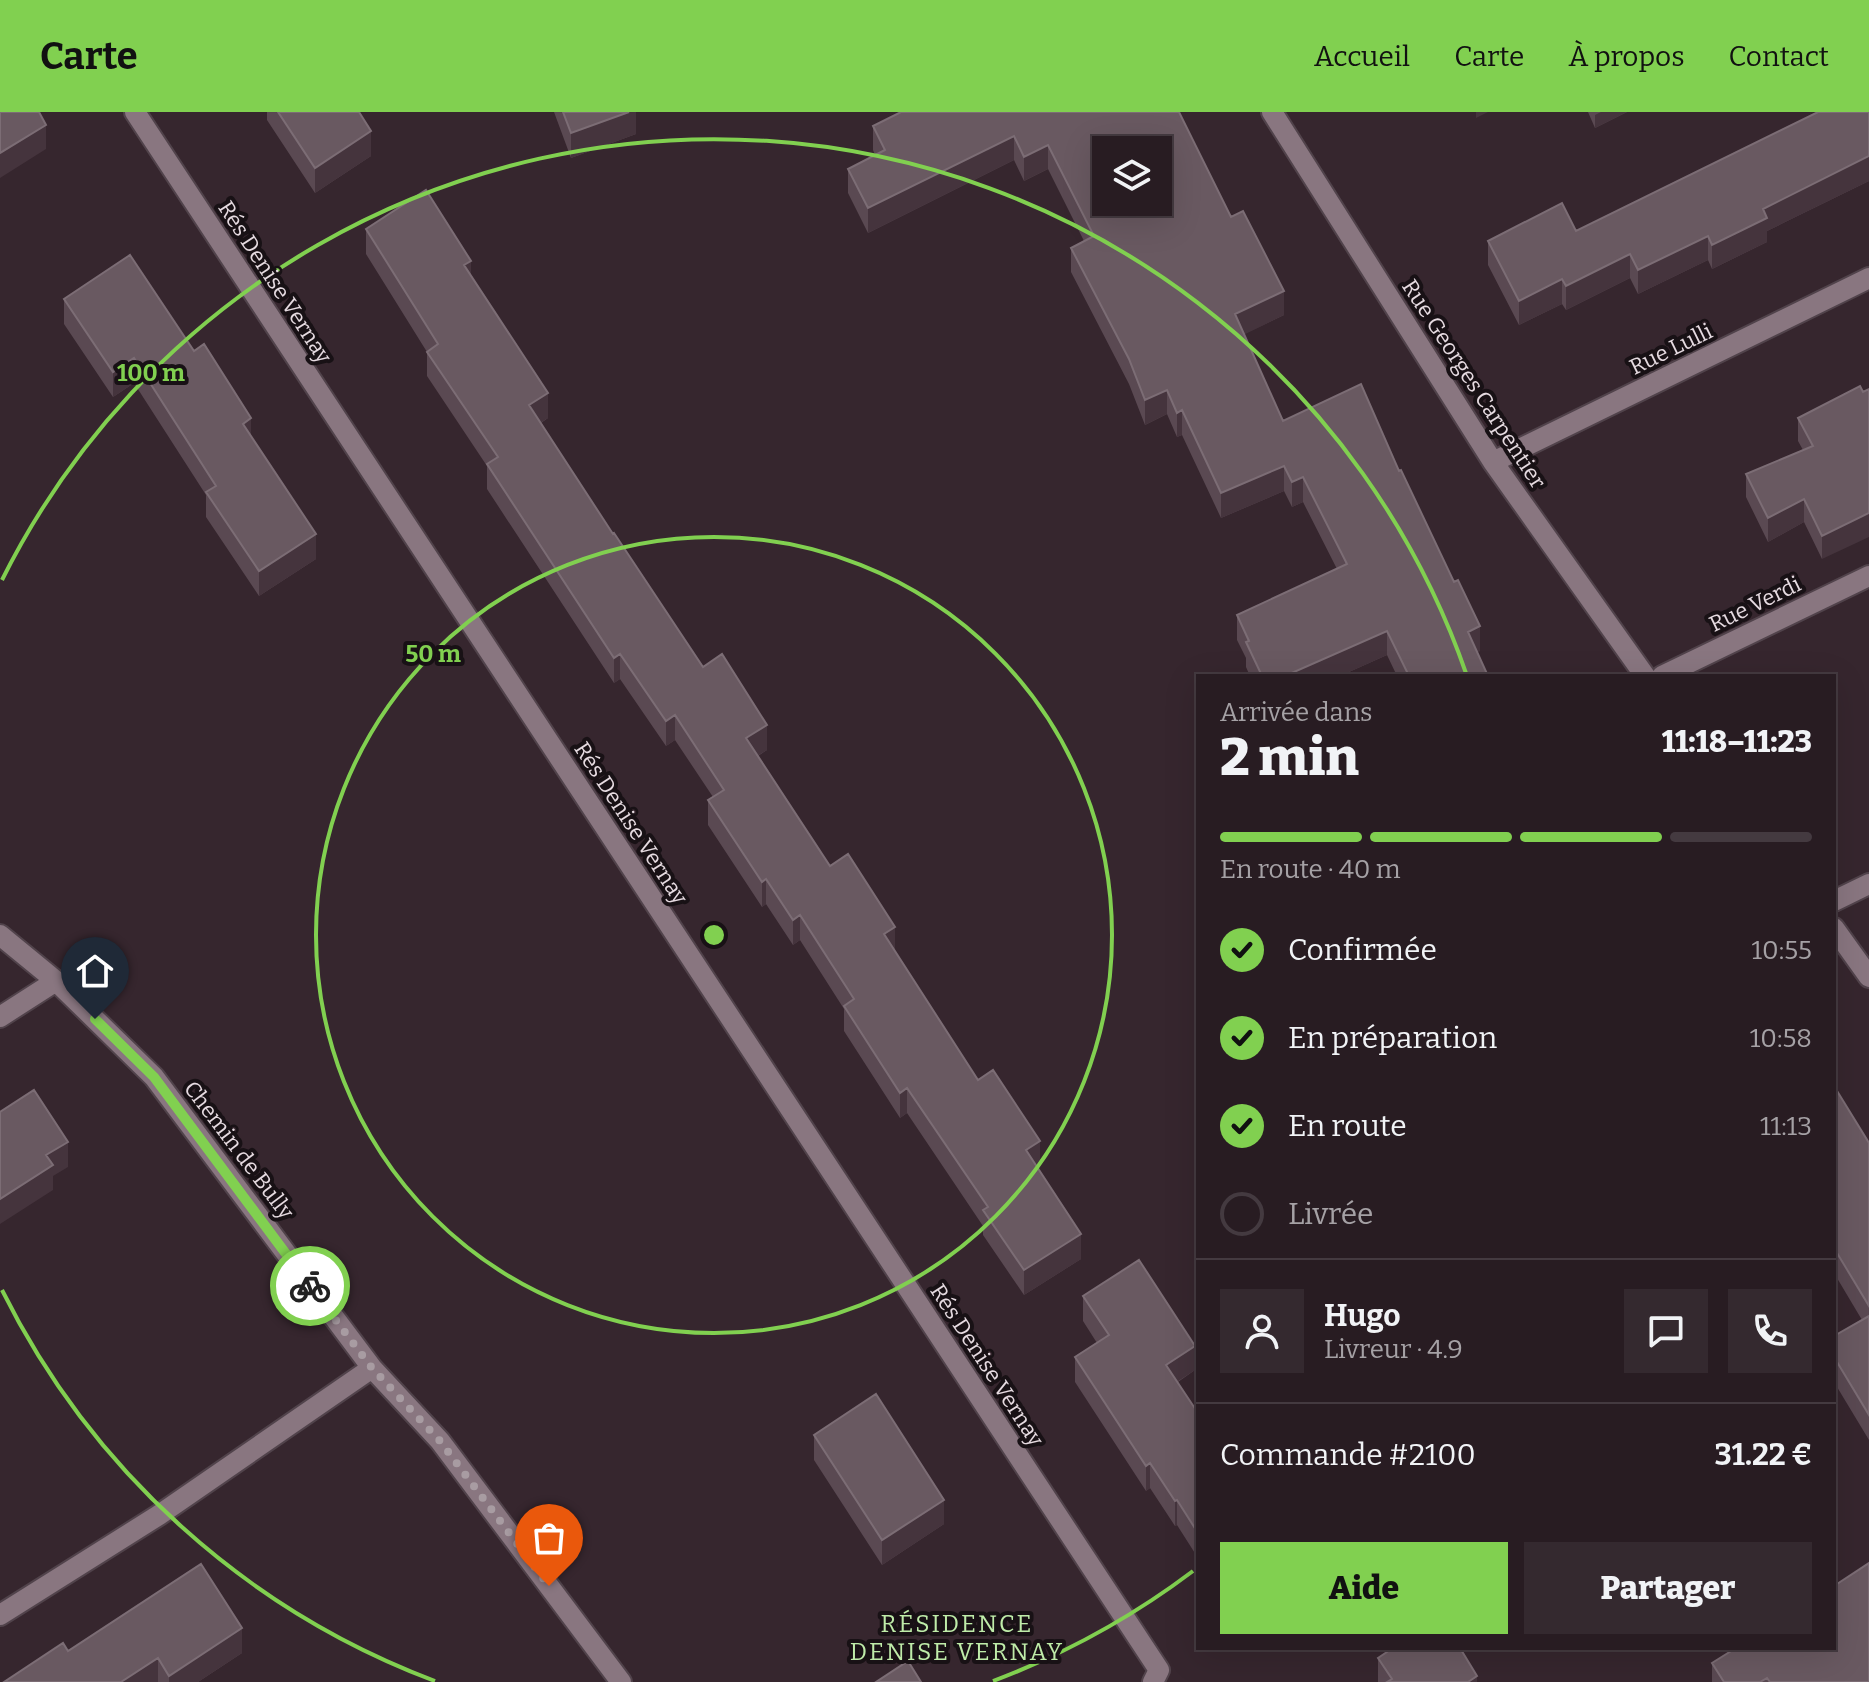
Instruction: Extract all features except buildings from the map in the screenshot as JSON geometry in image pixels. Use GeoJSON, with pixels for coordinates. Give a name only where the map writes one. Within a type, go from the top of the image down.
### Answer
{"type":"FeatureCollection","features":[{"type":"Feature","properties":{"kind":"street","name":"Rés Denise Vernay"},"geometry":{"type":"LineString","coordinates":[[135,112],[1159,1670],[1153,1682]]}},
{"type":"Feature","properties":{"kind":"street","name":"Rue Georges Carpentier"},"geometry":{"type":"LineString","coordinates":[[1272,112],[1493,462],[1644,674]]}},
{"type":"Feature","properties":{"kind":"street","name":"Rue Lulli"},"geometry":{"type":"LineString","coordinates":[[1493,462],[1869,278]]}},
{"type":"Feature","properties":{"kind":"street","name":"Rue Verdi"},"geometry":{"type":"LineString","coordinates":[[1666,674],[1869,576]]}},
{"type":"Feature","properties":{"kind":"street"},"geometry":{"type":"LineString","coordinates":[[1836,900],[1869,884]]}},
{"type":"Feature","properties":{"kind":"street"},"geometry":{"type":"LineString","coordinates":[[1836,931],[1869,977]]}},
{"type":"Feature","properties":{"kind":"street","name":"Chemin de Bully"},"geometry":{"type":"LineString","coordinates":[[0,935],[56,981],[154,1077],[372,1368],[440,1441],[621,1682]]}},
{"type":"Feature","properties":{"kind":"street"},"geometry":{"type":"LineString","coordinates":[[0,1017],[56,981]]}},
{"type":"Feature","properties":{"kind":"street"},"geometry":{"type":"LineString","coordinates":[[0,1615],[159,1515],[372,1368]]}},
{"type":"Feature","properties":{"kind":"way so far"},"geometry":{"type":"LineString","coordinates":[[310,1286],[372,1368],[440,1441],[549,1586]]}},
{"type":"Feature","properties":{"kind":"district","name":"RÉSIDENCE DENISE VERNAY"},"geometry":{"type":"Point","coordinates":[957,1638]}},
{"type":"Feature","properties":{"kind":"route"},"geometry":{"type":"LineString","coordinates":[[95,1019],[154,1077],[310,1286]]}}]}
